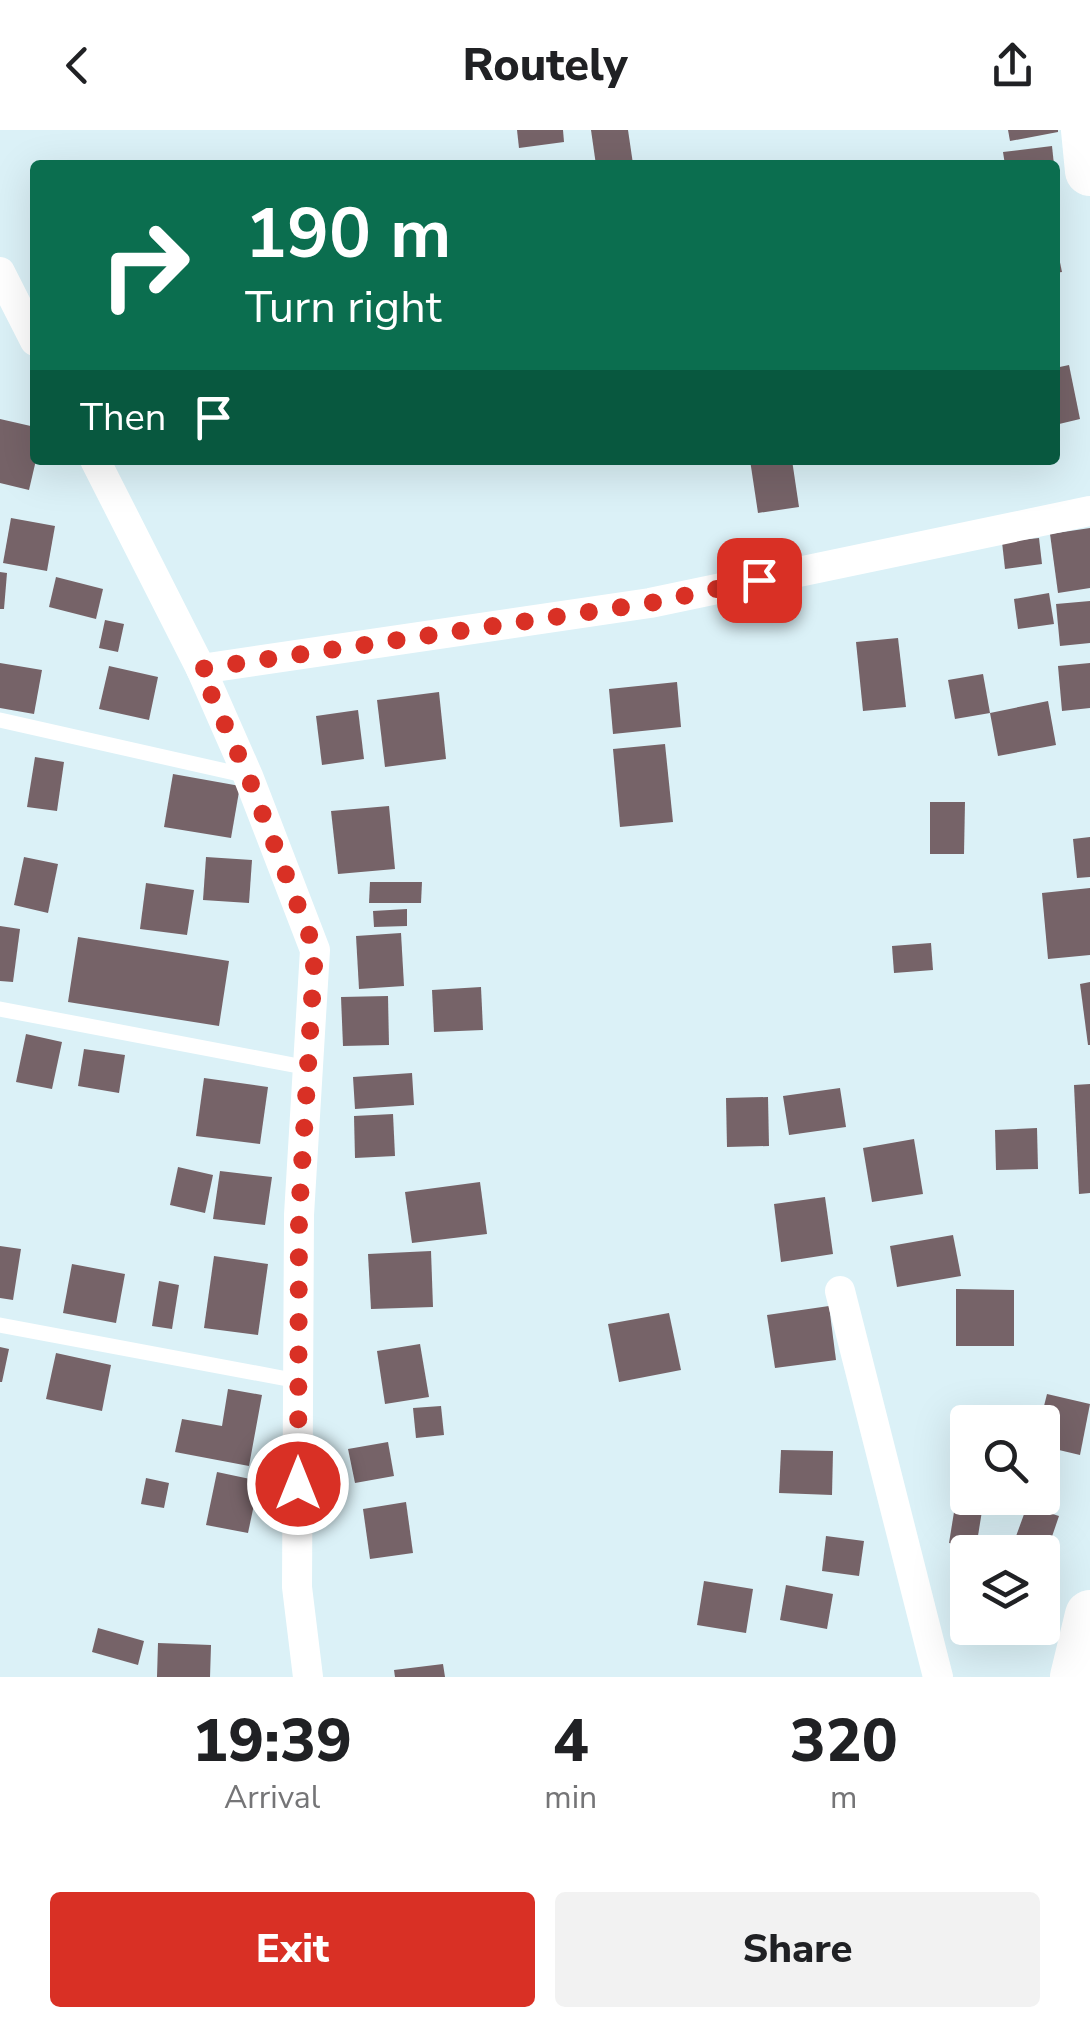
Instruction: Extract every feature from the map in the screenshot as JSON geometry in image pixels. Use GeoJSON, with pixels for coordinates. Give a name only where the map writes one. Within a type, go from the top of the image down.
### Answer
{"type":"FeatureCollection","features":[{"type":"Feature","properties":{"kind":"main road"},"geometry":{"type":"LineString","coordinates":[[1086,130],[1090,171]]}},
{"type":"Feature","properties":{"kind":"main road"},"geometry":{"type":"LineString","coordinates":[[1075,1677],[1090,1615]]}},
{"type":"Feature","properties":{"kind":"street"},"geometry":{"type":"LineString","coordinates":[[0,272],[30,331]]}},
{"type":"Feature","properties":{"kind":"street"},"geometry":{"type":"LineString","coordinates":[[98,465],[200,669],[248,776],[315,950],[299,1215],[297,1587],[308,1677]]}},
{"type":"Feature","properties":{"kind":"street"},"geometry":{"type":"LineString","coordinates":[[200,669],[650,603],[1090,511]]}},
{"type":"Feature","properties":{"kind":"street"},"geometry":{"type":"LineString","coordinates":[[840,1291],[938,1677]]}},
{"type":"Feature","properties":{"kind":"lane"},"geometry":{"type":"LineString","coordinates":[[0,720],[248,776]]}},
{"type":"Feature","properties":{"kind":"lane"},"geometry":{"type":"LineString","coordinates":[[0,1009],[309,1068]]}},
{"type":"Feature","properties":{"kind":"lane"},"geometry":{"type":"LineString","coordinates":[[0,1325],[298,1381]]}},
{"type":"Feature","properties":{"kind":"building"},"geometry":{"type":"Polygon","coordinates":[[[517,130],[563,130],[564,142],[519,148],[517,130]]]}},
{"type":"Feature","properties":{"kind":"building"},"geometry":{"type":"Polygon","coordinates":[[[591,130],[628,130],[632,160],[595,160],[591,130]]]}},
{"type":"Feature","properties":{"kind":"building"},"geometry":{"type":"Polygon","coordinates":[[[1008,130],[1058,130],[1058,132],[1010,141],[1008,130]]]}},
{"type":"Feature","properties":{"kind":"building"},"geometry":{"type":"Polygon","coordinates":[[[1052,146],[1053,160],[1004,160],[1003,152],[1052,146]]]}},
{"type":"Feature","properties":{"kind":"building"},"geometry":{"type":"Polygon","coordinates":[[[1069,365],[1080,419],[1060,424],[1060,367],[1069,365]]]}},
{"type":"Feature","properties":{"kind":"building"},"geometry":{"type":"Polygon","coordinates":[[[0,419],[30,426],[30,465],[35,465],[29,490],[0,483],[0,419]]]}},
{"type":"Feature","properties":{"kind":"building"},"geometry":{"type":"Polygon","coordinates":[[[751,465],[793,465],[799,507],[758,513],[751,465]]]}},
{"type":"Feature","properties":{"kind":"building"},"geometry":{"type":"Polygon","coordinates":[[[11,518],[55,526],[47,571],[3,563],[11,518]]]}},
{"type":"Feature","properties":{"kind":"building"},"geometry":{"type":"Polygon","coordinates":[[[1090,528],[1090,588],[1058,593],[1050,534],[1090,528]]]}},
{"type":"Feature","properties":{"kind":"building"},"geometry":{"type":"Polygon","coordinates":[[[1039,538],[1042,564],[1005,569],[1002,542],[1039,538]]]}},
{"type":"Feature","properties":{"kind":"building"},"geometry":{"type":"Polygon","coordinates":[[[0,572],[7,573],[4,609],[0,609],[0,572]]]}},
{"type":"Feature","properties":{"kind":"building"},"geometry":{"type":"Polygon","coordinates":[[[56,577],[103,589],[96,619],[49,607],[56,577]]]}},
{"type":"Feature","properties":{"kind":"building"},"geometry":{"type":"Polygon","coordinates":[[[1049,593],[1054,624],[1018,629],[1014,599],[1049,593]]]}},
{"type":"Feature","properties":{"kind":"building"},"geometry":{"type":"Polygon","coordinates":[[[1090,601],[1090,643],[1060,646],[1056,604],[1090,601]]]}},
{"type":"Feature","properties":{"kind":"building"},"geometry":{"type":"Polygon","coordinates":[[[105,620],[124,624],[118,652],[99,648],[105,620]]]}},
{"type":"Feature","properties":{"kind":"building"},"geometry":{"type":"Polygon","coordinates":[[[898,638],[906,707],[863,711],[856,642],[898,638]]]}},
{"type":"Feature","properties":{"kind":"building"},"geometry":{"type":"Polygon","coordinates":[[[0,663],[42,670],[34,714],[0,708],[0,663]]]}},
{"type":"Feature","properties":{"kind":"building"},"geometry":{"type":"Polygon","coordinates":[[[1090,663],[1090,708],[1062,711],[1058,666],[1090,663]]]}},
{"type":"Feature","properties":{"kind":"building"},"geometry":{"type":"Polygon","coordinates":[[[109,666],[158,677],[149,720],[99,709],[109,666]]]}},
{"type":"Feature","properties":{"kind":"building"},"geometry":{"type":"Polygon","coordinates":[[[983,674],[990,713],[955,719],[948,680],[983,674]]]}},
{"type":"Feature","properties":{"kind":"building"},"geometry":{"type":"Polygon","coordinates":[[[677,682],[681,727],[613,734],[609,689],[677,682]]]}},
{"type":"Feature","properties":{"kind":"building"},"geometry":{"type":"Polygon","coordinates":[[[439,692],[446,759],[385,767],[377,700],[439,692]]]}},
{"type":"Feature","properties":{"kind":"building"},"geometry":{"type":"Polygon","coordinates":[[[1048,701],[1056,745],[998,756],[990,713],[1048,701]]]}},
{"type":"Feature","properties":{"kind":"building"},"geometry":{"type":"Polygon","coordinates":[[[358,710],[364,759],[322,765],[316,716],[358,710]]]}},
{"type":"Feature","properties":{"kind":"building"},"geometry":{"type":"Polygon","coordinates":[[[665,744],[673,822],[620,827],[613,749],[665,744]]]}},
{"type":"Feature","properties":{"kind":"building"},"geometry":{"type":"Polygon","coordinates":[[[35,757],[64,762],[57,811],[27,807],[35,757]]]}},
{"type":"Feature","properties":{"kind":"building"},"geometry":{"type":"Polygon","coordinates":[[[173,774],[240,786],[231,838],[164,827],[173,774]]]}},
{"type":"Feature","properties":{"kind":"building"},"geometry":{"type":"Polygon","coordinates":[[[930,802],[965,802],[964,854],[930,854],[930,802]]]}},
{"type":"Feature","properties":{"kind":"building"},"geometry":{"type":"Polygon","coordinates":[[[389,806],[395,869],[338,874],[331,811],[389,806]]]}},
{"type":"Feature","properties":{"kind":"building"},"geometry":{"type":"Polygon","coordinates":[[[1090,837],[1090,877],[1077,878],[1073,839],[1090,837]]]}},
{"type":"Feature","properties":{"kind":"building"},"geometry":{"type":"Polygon","coordinates":[[[24,857],[58,864],[48,913],[14,905],[24,857]]]}},
{"type":"Feature","properties":{"kind":"building"},"geometry":{"type":"Polygon","coordinates":[[[206,857],[252,860],[249,903],[203,900],[206,857]]]}},
{"type":"Feature","properties":{"kind":"building"},"geometry":{"type":"Polygon","coordinates":[[[370,882],[422,882],[421,903],[369,903],[370,882]]]}},
{"type":"Feature","properties":{"kind":"building"},"geometry":{"type":"Polygon","coordinates":[[[146,883],[194,890],[187,935],[140,929],[146,883]]]}},
{"type":"Feature","properties":{"kind":"building"},"geometry":{"type":"Polygon","coordinates":[[[1090,888],[1090,955],[1048,959],[1042,893],[1090,888]]]}},
{"type":"Feature","properties":{"kind":"building"},"geometry":{"type":"Polygon","coordinates":[[[407,909],[407,926],[374,927],[373,911],[407,909]]]}},
{"type":"Feature","properties":{"kind":"building"},"geometry":{"type":"Polygon","coordinates":[[[0,926],[20,929],[13,982],[0,981],[0,926]]]}},
{"type":"Feature","properties":{"kind":"building"},"geometry":{"type":"Polygon","coordinates":[[[401,933],[404,986],[359,989],[356,936],[401,933]]]}},
{"type":"Feature","properties":{"kind":"building"},"geometry":{"type":"Polygon","coordinates":[[[78,937],[229,961],[219,1026],[68,1002],[78,937]]]}},
{"type":"Feature","properties":{"kind":"building"},"geometry":{"type":"Polygon","coordinates":[[[931,943],[933,970],[894,973],[892,946],[931,943]]]}},
{"type":"Feature","properties":{"kind":"building"},"geometry":{"type":"Polygon","coordinates":[[[1090,982],[1090,1045],[1088,1045],[1080,984],[1090,982]]]}},
{"type":"Feature","properties":{"kind":"building"},"geometry":{"type":"Polygon","coordinates":[[[481,987],[483,1030],[434,1032],[432,990],[481,987]]]}},
{"type":"Feature","properties":{"kind":"building"},"geometry":{"type":"Polygon","coordinates":[[[388,996],[389,1045],[343,1046],[341,997],[388,996]]]}},
{"type":"Feature","properties":{"kind":"building"},"geometry":{"type":"Polygon","coordinates":[[[26,1034],[62,1042],[52,1089],[16,1082],[26,1034]]]}},
{"type":"Feature","properties":{"kind":"building"},"geometry":{"type":"Polygon","coordinates":[[[84,1049],[125,1055],[119,1093],[78,1086],[84,1049]]]}},
{"type":"Feature","properties":{"kind":"building"},"geometry":{"type":"Polygon","coordinates":[[[412,1073],[414,1105],[355,1109],[353,1077],[412,1073]]]}},
{"type":"Feature","properties":{"kind":"building"},"geometry":{"type":"Polygon","coordinates":[[[204,1078],[268,1087],[260,1144],[196,1136],[204,1078]]]}},
{"type":"Feature","properties":{"kind":"building"},"geometry":{"type":"Polygon","coordinates":[[[1090,1084],[1090,1193],[1079,1194],[1074,1085],[1090,1084]]]}},
{"type":"Feature","properties":{"kind":"building"},"geometry":{"type":"Polygon","coordinates":[[[840,1088],[846,1127],[789,1135],[783,1096],[840,1088]]]}},
{"type":"Feature","properties":{"kind":"building"},"geometry":{"type":"Polygon","coordinates":[[[768,1097],[769,1146],[727,1147],[726,1098],[768,1097]]]}},
{"type":"Feature","properties":{"kind":"building"},"geometry":{"type":"Polygon","coordinates":[[[393,1114],[395,1156],[355,1158],[354,1116],[393,1114]]]}},
{"type":"Feature","properties":{"kind":"building"},"geometry":{"type":"Polygon","coordinates":[[[1037,1128],[1038,1169],[996,1170],[995,1130],[1037,1128]]]}},
{"type":"Feature","properties":{"kind":"building"},"geometry":{"type":"Polygon","coordinates":[[[914,1139],[923,1194],[872,1202],[863,1148],[914,1139]]]}},
{"type":"Feature","properties":{"kind":"building"},"geometry":{"type":"Polygon","coordinates":[[[178,1167],[213,1175],[205,1213],[170,1205],[178,1167]]]}},
{"type":"Feature","properties":{"kind":"building"},"geometry":{"type":"Polygon","coordinates":[[[220,1171],[272,1177],[265,1225],[213,1219],[220,1171]]]}},
{"type":"Feature","properties":{"kind":"building"},"geometry":{"type":"Polygon","coordinates":[[[480,1182],[487,1234],[412,1243],[405,1192],[480,1182]]]}},
{"type":"Feature","properties":{"kind":"building"},"geometry":{"type":"Polygon","coordinates":[[[825,1197],[833,1254],[781,1262],[774,1204],[825,1197]]]}},
{"type":"Feature","properties":{"kind":"building"},"geometry":{"type":"Polygon","coordinates":[[[953,1235],[961,1276],[897,1287],[890,1246],[953,1235]]]}},
{"type":"Feature","properties":{"kind":"building"},"geometry":{"type":"Polygon","coordinates":[[[0,1246],[21,1249],[13,1300],[0,1298],[0,1246]]]}},
{"type":"Feature","properties":{"kind":"building"},"geometry":{"type":"Polygon","coordinates":[[[431,1251],[433,1307],[371,1309],[368,1254],[431,1251]]]}},
{"type":"Feature","properties":{"kind":"building"},"geometry":{"type":"Polygon","coordinates":[[[214,1256],[268,1264],[258,1335],[204,1328],[214,1256]]]}},
{"type":"Feature","properties":{"kind":"building"},"geometry":{"type":"Polygon","coordinates":[[[72,1264],[125,1274],[116,1323],[63,1313],[72,1264]]]}},
{"type":"Feature","properties":{"kind":"building"},"geometry":{"type":"Polygon","coordinates":[[[159,1281],[179,1285],[172,1329],[152,1326],[159,1281]]]}},
{"type":"Feature","properties":{"kind":"building"},"geometry":{"type":"Polygon","coordinates":[[[956,1289],[1014,1290],[1014,1346],[956,1346],[956,1289]]]}},
{"type":"Feature","properties":{"kind":"building"},"geometry":{"type":"Polygon","coordinates":[[[829,1306],[836,1360],[775,1368],[767,1315],[829,1306]]]}},
{"type":"Feature","properties":{"kind":"building"},"geometry":{"type":"Polygon","coordinates":[[[669,1313],[681,1370],[619,1382],[608,1324],[669,1313]]]}},
{"type":"Feature","properties":{"kind":"building"},"geometry":{"type":"Polygon","coordinates":[[[420,1344],[429,1397],[385,1404],[377,1351],[420,1344]]]}},
{"type":"Feature","properties":{"kind":"building"},"geometry":{"type":"Polygon","coordinates":[[[0,1347],[9,1349],[2,1382],[0,1382],[0,1347]]]}},
{"type":"Feature","properties":{"kind":"building"},"geometry":{"type":"Polygon","coordinates":[[[56,1353],[111,1365],[102,1411],[46,1399],[56,1353]]]}},
{"type":"Feature","properties":{"kind":"building"},"geometry":{"type":"Polygon","coordinates":[[[228,1389],[262,1395],[249,1466],[175,1452],[182,1419],[222,1426],[228,1389]]]}},
{"type":"Feature","properties":{"kind":"building"},"geometry":{"type":"Polygon","coordinates":[[[1047,1394],[1090,1404],[1080,1455],[1060,1450],[1060,1405],[1044,1405],[1047,1394]]]}},
{"type":"Feature","properties":{"kind":"building"},"geometry":{"type":"Polygon","coordinates":[[[441,1406],[444,1435],[416,1438],[413,1408],[441,1406]]]}},
{"type":"Feature","properties":{"kind":"building"},"geometry":{"type":"Polygon","coordinates":[[[388,1442],[394,1476],[355,1483],[348,1449],[388,1442]]]}},
{"type":"Feature","properties":{"kind":"building"},"geometry":{"type":"Polygon","coordinates":[[[781,1450],[833,1451],[832,1495],[779,1493],[781,1450]]]}},
{"type":"Feature","properties":{"kind":"building"},"geometry":{"type":"Polygon","coordinates":[[[217,1472],[259,1481],[248,1533],[206,1525],[217,1472]]]}},
{"type":"Feature","properties":{"kind":"building"},"geometry":{"type":"Polygon","coordinates":[[[146,1478],[169,1483],[164,1508],[141,1504],[146,1478]]]}},
{"type":"Feature","properties":{"kind":"building"},"geometry":{"type":"Polygon","coordinates":[[[406,1502],[413,1553],[370,1559],[363,1509],[406,1502]]]}},
{"type":"Feature","properties":{"kind":"building"},"geometry":{"type":"Polygon","coordinates":[[[954,1515],[981,1515],[978,1535],[950,1535],[954,1515]]]}},
{"type":"Feature","properties":{"kind":"building"},"geometry":{"type":"Polygon","coordinates":[[[1024,1515],[1059,1516],[1053,1535],[1016,1535],[1024,1515]]]}},
{"type":"Feature","properties":{"kind":"building"},"geometry":{"type":"Polygon","coordinates":[[[826,1536],[864,1541],[859,1576],[822,1571],[826,1536]]]}},
{"type":"Feature","properties":{"kind":"building"},"geometry":{"type":"Polygon","coordinates":[[[704,1581],[753,1589],[746,1633],[697,1625],[704,1581]]]}},
{"type":"Feature","properties":{"kind":"building"},"geometry":{"type":"Polygon","coordinates":[[[786,1585],[833,1594],[827,1629],[780,1620],[786,1585]]]}},
{"type":"Feature","properties":{"kind":"building"},"geometry":{"type":"Polygon","coordinates":[[[98,1628],[144,1641],[138,1665],[92,1652],[98,1628]]]}},
{"type":"Feature","properties":{"kind":"building"},"geometry":{"type":"Polygon","coordinates":[[[158,1643],[211,1645],[210,1677],[157,1677],[158,1643]]]}},
{"type":"Feature","properties":{"kind":"building"},"geometry":{"type":"Polygon","coordinates":[[[443,1664],[445,1677],[395,1677],[394,1670],[443,1664]]]}},
{"type":"Feature","properties":{"kind":"route"},"geometry":{"type":"LineString","coordinates":[[298,1484],[299,1215],[315,950],[248,776],[200,669],[650,603],[759,580]]}}]}
